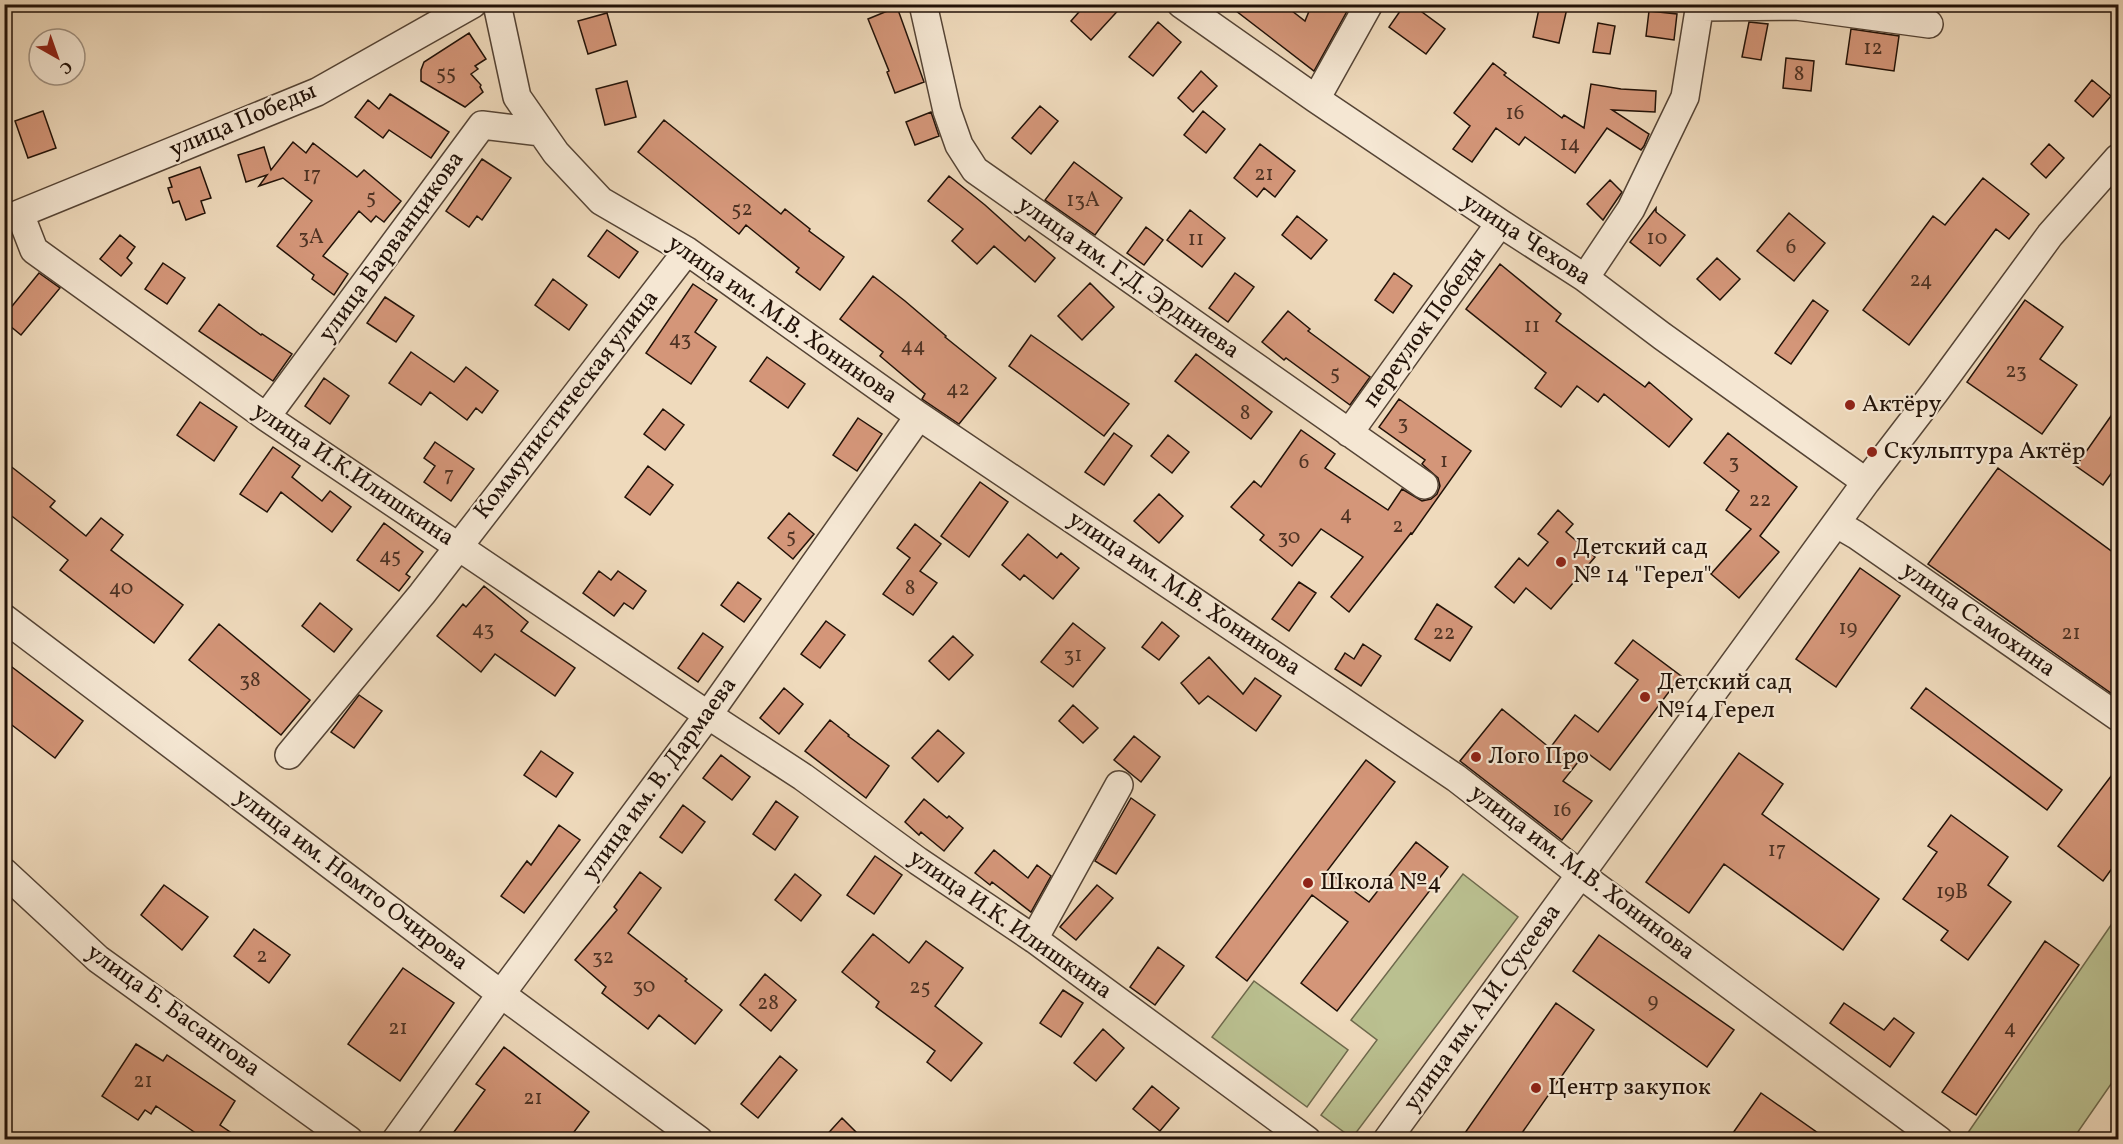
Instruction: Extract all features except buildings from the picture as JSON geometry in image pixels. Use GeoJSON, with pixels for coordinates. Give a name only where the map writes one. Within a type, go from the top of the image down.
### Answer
{"type":"FeatureCollection","features":[{"type":"Feature","properties":{"kind":"street","name":"улица Победы"},"geometry":{"type":"LineString","coordinates":[[12,217],[317,92],[473,4]]}},
{"type":"Feature","properties":{"kind":"street","name":"улица им. М.В. Хонинова"},"geometry":{"type":"LineString","coordinates":[[497,4],[517,97],[556,153],[601,201],[687,251],[919,416],[1456,778],[1581,875],[1939,1140]]}},
{"type":"Feature","properties":{"kind":"street","name":"улица им. Г.Д. Эрдниева"},"geometry":{"type":"LineString","coordinates":[[922,4],[947,111],[959,145],[975,170],[1424,485]]}},
{"type":"Feature","properties":{"kind":"street","name":"улица Чехова"},"geometry":{"type":"LineString","coordinates":[[1181,4],[1316,99],[1585,278],[1866,482]]}},
{"type":"Feature","properties":{"kind":"street"},"geometry":{"type":"LineString","coordinates":[[1316,99],[1369,4]]}},
{"type":"Feature","properties":{"kind":"street"},"geometry":{"type":"LineString","coordinates":[[1585,278],[1631,209],[1685,98],[1700,6],[1796,6],[1929,24]]}},
{"type":"Feature","properties":{"kind":"street","name":"улица Барванцикова"},"geometry":{"type":"LineString","coordinates":[[266,417],[482,124],[541,132]]}},
{"type":"Feature","properties":{"kind":"street","name":"улица им. А.И. Сусеева"},"geometry":{"type":"LineString","coordinates":[[1387,1140],[1866,482],[2050,235],[2118,158]]}},
{"type":"Feature","properties":{"kind":"street","name":"улица И.К.Илишкина"},"geometry":{"type":"LineString","coordinates":[[12,217],[34,250],[266,417],[708,715]]}},
{"type":"Feature","properties":{"kind":"street","name":"переулок Победы"},"geometry":{"type":"LineString","coordinates":[[1349,433],[1500,223]]}},
{"type":"Feature","properties":{"kind":"street","name":"Коммунистическая улица"},"geometry":{"type":"LineString","coordinates":[[290,755],[422,594],[687,251]]}},
{"type":"Feature","properties":{"kind":"street","name":"улица им. В. Дармаева"},"geometry":{"type":"LineString","coordinates":[[396,1140],[708,715],[919,416]]}},
{"type":"Feature","properties":{"kind":"street","name":"улица Самохина"},"geometry":{"type":"LineString","coordinates":[[1837,524],[2118,717]]}},
{"type":"Feature","properties":{"kind":"street","name":"улица им. Номто Очирова"},"geometry":{"type":"LineString","coordinates":[[4,618],[501,994],[699,1140]]}},
{"type":"Feature","properties":{"kind":"street","name":"улица И.К. Илишкина"},"geometry":{"type":"LineString","coordinates":[[708,715],[803,777],[918,861],[1034,939],[1307,1140]]}},
{"type":"Feature","properties":{"kind":"street"},"geometry":{"type":"LineString","coordinates":[[1034,939],[1119,784]]}},
{"type":"Feature","properties":{"kind":"street","name":"улица Б. Басангова"},"geometry":{"type":"LineString","coordinates":[[4,872],[98,959],[350,1140]]}},
{"type":"Feature","properties":{"kind":"green space"},"geometry":{"type":"Polygon","coordinates":[[[1463,874],[1518,917],[1352,1138],[1321,1115],[1377,1040],[1351,1020],[1463,874]]]}},
{"type":"Feature","properties":{"kind":"green space"},"geometry":{"type":"Polygon","coordinates":[[[2118,915],[2118,1074],[2073,1139],[1969,1139],[1965,1137],[2118,915]]]}},
{"type":"Feature","properties":{"kind":"green space"},"geometry":{"type":"Polygon","coordinates":[[[1254,981],[1348,1050],[1307,1107],[1212,1037],[1254,981]]]}},
{"type":"Feature","properties":{"kind":"place","name":"Актёру"},"geometry":{"type":"Point","coordinates":[1850,405]}},
{"type":"Feature","properties":{"kind":"place","name":"Скульптура Актёр"},"geometry":{"type":"Point","coordinates":[1872,452]}},
{"type":"Feature","properties":{"kind":"place","name":"Детский сад № 14 \"Герел\""},"geometry":{"type":"Point","coordinates":[1561,562]}},
{"type":"Feature","properties":{"kind":"place","name":"Детский сад №14 Герел"},"geometry":{"type":"Point","coordinates":[1645,697]}},
{"type":"Feature","properties":{"kind":"place","name":"Лого Про"},"geometry":{"type":"Point","coordinates":[1476,757]}},
{"type":"Feature","properties":{"kind":"place","name":"Школа №4"},"geometry":{"type":"Point","coordinates":[1308,883]}},
{"type":"Feature","properties":{"kind":"place","name":"Центр закупок"},"geometry":{"type":"Point","coordinates":[1536,1088]}}]}
